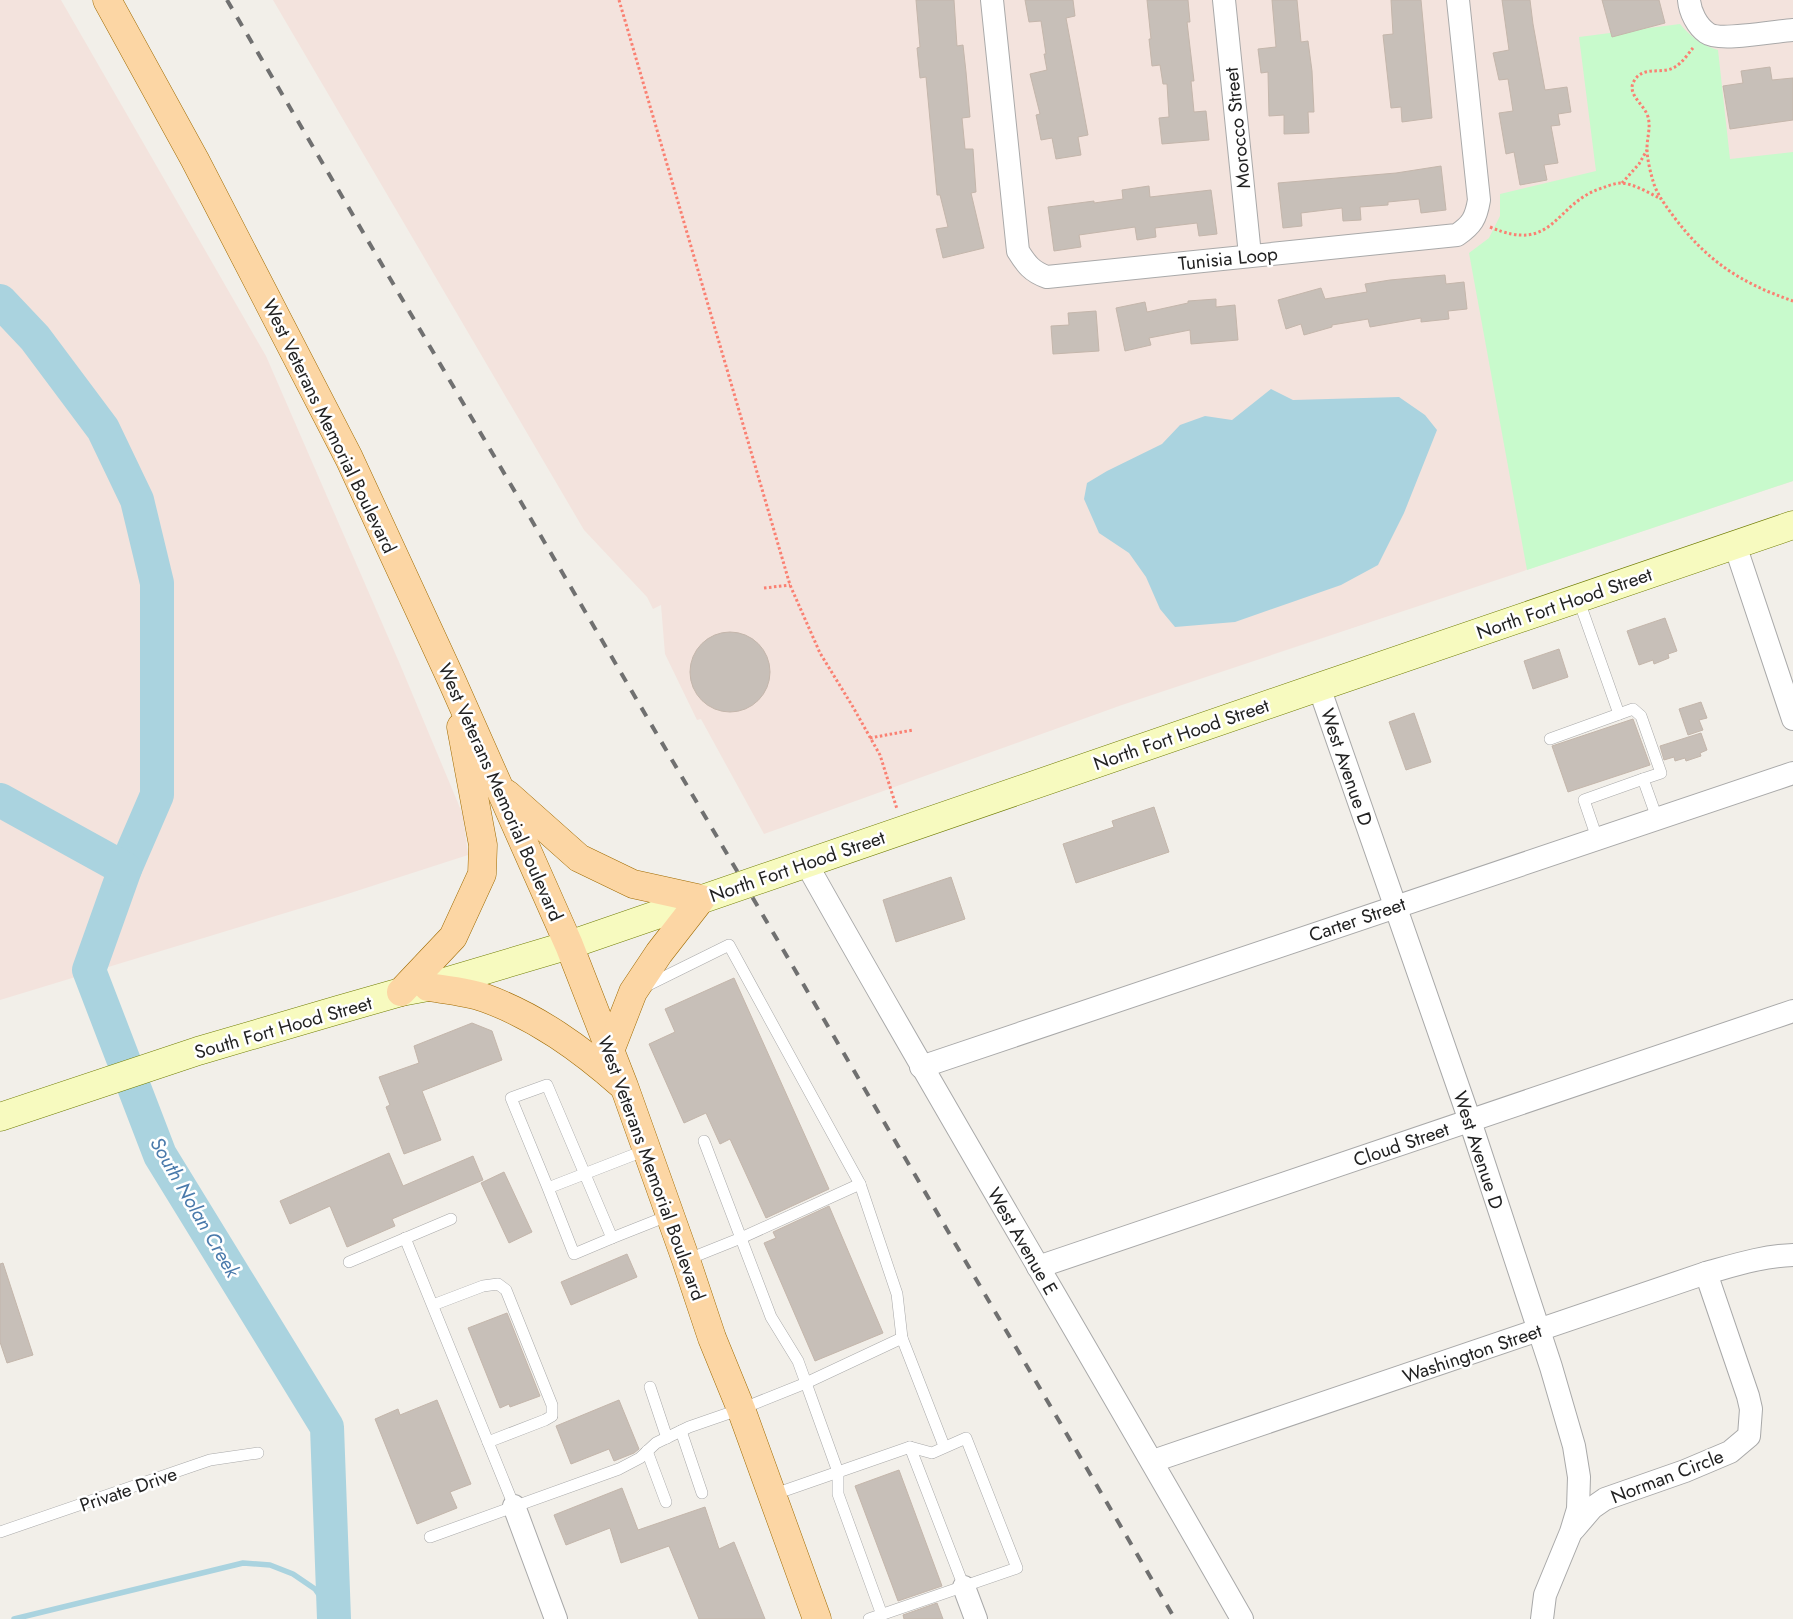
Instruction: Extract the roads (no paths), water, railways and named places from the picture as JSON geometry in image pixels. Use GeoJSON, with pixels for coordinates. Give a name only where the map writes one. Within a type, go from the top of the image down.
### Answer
{"type":"FeatureCollection","features":[{"type":"Feature","properties":{"kind":"main road","name":"West Veterans Memorial Boulevard"},"geometry":{"type":"LineString","coordinates":[[107,0],[195,160],[349,458],[452,681],[569,945],[624,1086],[712,1338],[741,1410],[817,1619]]}},
{"type":"Feature","properties":{"kind":"main road","name":"North Fort Hood Street"},"geometry":{"type":"LineString","coordinates":[[569,945],[1319,686],[1793,526]]}},
{"type":"Feature","properties":{"kind":"main road"},"geometry":{"type":"LineString","coordinates":[[401,992],[453,937],[482,874],[483,846],[452,681]]}},
{"type":"Feature","properties":{"kind":"main road"},"geometry":{"type":"LineString","coordinates":[[500,788],[579,858],[633,884],[701,899],[659,953],[634,992],[610,1050]]}},
{"type":"Feature","properties":{"kind":"main road","name":"South Fort Hood Street"},"geometry":{"type":"LineString","coordinates":[[0,1117],[198,1052],[569,945]]}},
{"type":"Feature","properties":{"kind":"main road"},"geometry":{"type":"LineString","coordinates":[[428,987],[484,998],[526,1016],[571,1044],[624,1086]]}},
{"type":"Feature","properties":{"kind":"street","name":"Tunisia Loop"},"geometry":{"type":"LineString","coordinates":[[992,0],[1018,251],[1026,264],[1036,273],[1047,277],[1457,235],[1469,227],[1477,214],[1479,200],[1458,0]]}},
{"type":"Feature","properties":{"kind":"street","name":"Morocco Street"},"geometry":{"type":"LineString","coordinates":[[1224,0],[1250,255]]}},
{"type":"Feature","properties":{"kind":"street"},"geometry":{"type":"LineString","coordinates":[[1689,0],[1690,8],[1697,23],[1708,34],[1721,38],[1793,30]]}},
{"type":"Feature","properties":{"kind":"street"},"geometry":{"type":"LineString","coordinates":[[1735,545],[1792,714]]}},
{"type":"Feature","properties":{"kind":"street","name":"West Avenue D"},"geometry":{"type":"LineString","coordinates":[[1319,686],[1470,1121],[1574,1446],[1580,1477],[1578,1509],[1571,1532],[1545,1595],[1542,1619]]}},
{"type":"Feature","properties":{"kind":"street","name":"Carter Street"},"geometry":{"type":"LineString","coordinates":[[921,1068],[1394,906],[1793,773]]}},
{"type":"Feature","properties":{"kind":"street","name":"West Avenue E"},"geometry":{"type":"LineString","coordinates":[[806,863],[921,1068],[1153,1461],[1242,1619]]}},
{"type":"Feature","properties":{"kind":"street","name":"Cloud Street"},"geometry":{"type":"LineString","coordinates":[[1038,1267],[1793,1011]]}},
{"type":"Feature","properties":{"kind":"street","name":"Washington Street"},"geometry":{"type":"LineString","coordinates":[[1153,1461],[1706,1273],[1749,1261],[1793,1255]]}},
{"type":"Feature","properties":{"kind":"street","name":"Norman Circle"},"geometry":{"type":"LineString","coordinates":[[1571,1532],[1592,1508],[1605,1498],[1685,1471],[1730,1452],[1750,1436],[1751,1409],[1748,1396],[1706,1273]]}},
{"type":"Feature","properties":{"kind":"street"},"geometry":{"type":"LineString","coordinates":[[514,1506],[556,1619]]}},
{"type":"Feature","properties":{"kind":"street"},"geometry":{"type":"LineString","coordinates":[[964,1586],[976,1619]]}},
{"type":"Feature","properties":{"kind":"lane"},"geometry":{"type":"LineString","coordinates":[[1578,598],[1619,714]]}},
{"type":"Feature","properties":{"kind":"lane"},"geometry":{"type":"LineString","coordinates":[[1550,739],[1633,710],[1641,716],[1661,773],[1584,800],[1597,838]]}},
{"type":"Feature","properties":{"kind":"lane"},"geometry":{"type":"LineString","coordinates":[[1643,779],[1657,818]]}},
{"type":"Feature","properties":{"kind":"lane"},"geometry":{"type":"LineString","coordinates":[[634,992],[729,945],[860,1184],[897,1294],[902,1338],[944,1446]]}},
{"type":"Feature","properties":{"kind":"lane"},"geometry":{"type":"LineString","coordinates":[[612,1238],[547,1085],[511,1098],[574,1254],[670,1215]]}},
{"type":"Feature","properties":{"kind":"lane"},"geometry":{"type":"LineString","coordinates":[[704,1141],[771,1317],[798,1361],[838,1472],[838,1494],[882,1614]]}},
{"type":"Feature","properties":{"kind":"lane"},"geometry":{"type":"LineString","coordinates":[[548,1188],[646,1150]]}},
{"type":"Feature","properties":{"kind":"lane"},"geometry":{"type":"LineString","coordinates":[[686,1260],[741,1238],[860,1184]]}},
{"type":"Feature","properties":{"kind":"lane"},"geometry":{"type":"LineString","coordinates":[[349,1262],[451,1219]]}},
{"type":"Feature","properties":{"kind":"lane"},"geometry":{"type":"LineString","coordinates":[[405,1238],[514,1506]]}},
{"type":"Feature","properties":{"kind":"lane"},"geometry":{"type":"LineString","coordinates":[[433,1305],[483,1286],[498,1284],[506,1290],[552,1406],[552,1416],[488,1442]]}},
{"type":"Feature","properties":{"kind":"lane"},"geometry":{"type":"LineString","coordinates":[[430,1537],[618,1468],[640,1458],[656,1443],[681,1431],[741,1410],[806,1383],[902,1338]]}},
{"type":"Feature","properties":{"kind":"lane"},"geometry":{"type":"LineString","coordinates":[[650,1387],[667,1438]]}},
{"type":"Feature","properties":{"kind":"lane"},"geometry":{"type":"LineString","coordinates":[[681,1431],[702,1492]]}},
{"type":"Feature","properties":{"kind":"lane"},"geometry":{"type":"LineString","coordinates":[[772,1495],[910,1447],[932,1453],[944,1446],[966,1438],[1017,1568],[869,1619]]}},
{"type":"Feature","properties":{"kind":"lane"},"geometry":{"type":"LineString","coordinates":[[910,1447],[964,1586]]}},
{"type":"Feature","properties":{"kind":"lane"},"geometry":{"type":"LineString","coordinates":[[646,1451],[666,1502]]}},
{"type":"Feature","properties":{"kind":"lane","name":"Private Drive"},"geometry":{"type":"LineString","coordinates":[[0,1532],[210,1460],[258,1453]]}},
{"type":"Feature","properties":{"kind":"water"},"geometry":{"type":"Polygon","coordinates":[[[1271,389],[1293,400],[1399,397],[1425,415],[1437,430],[1404,513],[1378,565],[1341,585],[1235,622],[1175,627],[1160,609],[1146,577],[1129,553],[1099,533],[1084,499],[1087,483],[1162,444],[1180,425],[1205,416],[1232,420],[1271,389]]]}},
{"type":"Feature","properties":{"kind":"waterway","name":"South Nolan Creek"},"geometry":{"type":"LineString","coordinates":[[0,301],[35,338],[103,429],[137,500],[157,583],[157,795],[125,869],[89,970],[160,1155],[327,1427],[334,1619]]}},
{"type":"Feature","properties":{"kind":"waterway","name":"South Nolan Creek"},"geometry":{"type":"LineString","coordinates":[[0,800],[125,869]]}},
{"type":"Feature","properties":{"kind":"waterway"},"geometry":{"type":"LineString","coordinates":[[14,1619],[243,1563],[270,1565],[293,1574],[315,1589],[334,1616]]}},
{"type":"Feature","properties":{"kind":"railway"},"geometry":{"type":"LineString","coordinates":[[227,0],[1175,1619]]}}]}
